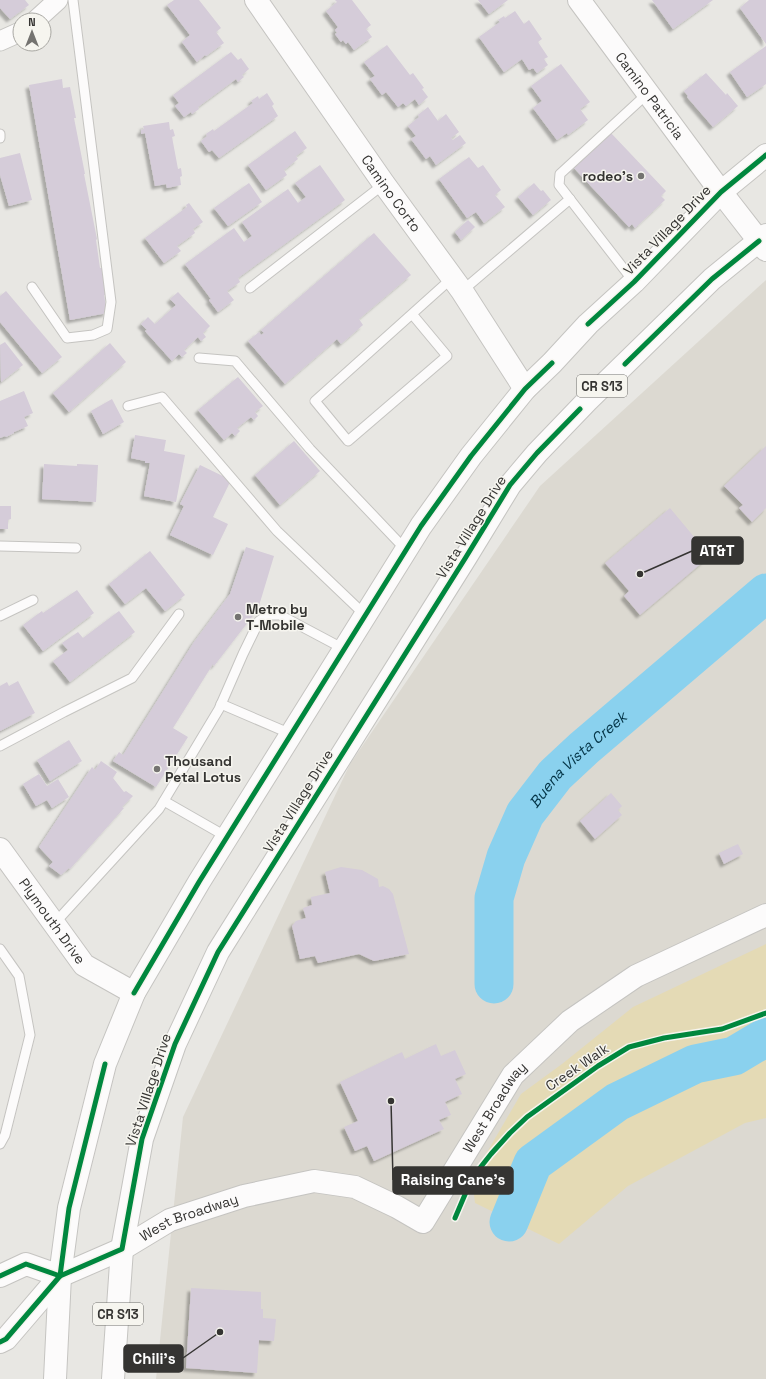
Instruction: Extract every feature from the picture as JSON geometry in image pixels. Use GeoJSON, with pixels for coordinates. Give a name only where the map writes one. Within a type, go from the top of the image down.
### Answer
{"type":"FeatureCollection","features":[{"type":"Feature","properties":{"kind":"main road","name":"Camino Corto"},"geometry":{"type":"LineString","coordinates":[[256,0],[384,184],[457,284],[525,389]]}},
{"type":"Feature","properties":{"kind":"main road","name":"Camino Patricia"},"geometry":{"type":"LineString","coordinates":[[579,0],[721,192],[764,242]]}},
{"type":"Feature","properties":{"kind":"main road","name":"Vista Village Drive"},"geometry":{"type":"LineString","coordinates":[[55,1379],[60,1276],[69,1208],[105,1064],[134,994],[199,882],[421,526],[471,456],[525,389],[552,363],[588,324],[634,282],[721,192],[766,155]]}},
{"type":"Feature","properties":{"kind":"main road","name":"Vista Village Drive"},"geometry":{"type":"LineString","coordinates":[[113,1379],[122,1249],[142,1139],[174,1044],[218,952],[510,485],[537,453],[592,396],[712,279],[764,242]]}},
{"type":"Feature","properties":{"kind":"main road","name":"Plymouth Drive"},"geometry":{"type":"LineString","coordinates":[[0,849],[84,965],[134,994]]}},
{"type":"Feature","properties":{"kind":"main road","name":"West Broadway"},"geometry":{"type":"LineString","coordinates":[[122,1249],[170,1220],[244,1196],[314,1181],[355,1187],[397,1207],[423,1222],[513,1075],[570,1021],[636,976],[766,916]]}},
{"type":"Feature","properties":{"kind":"main road"},"geometry":{"type":"LineString","coordinates":[[0,1342],[6,1339],[60,1276],[122,1249]]}},
{"type":"Feature","properties":{"kind":"main road"},"geometry":{"type":"LineString","coordinates":[[0,1276],[26,1264],[60,1276]]}},
{"type":"Feature","properties":{"kind":"street"},"geometry":{"type":"LineString","coordinates":[[45,12],[58,0]]}},
{"type":"Feature","properties":{"kind":"street"},"geometry":{"type":"LineString","coordinates":[[0,41],[12,36]]}},
{"type":"Feature","properties":{"kind":"lane"},"geometry":{"type":"LineString","coordinates":[[32,287],[67,338],[93,335],[108,329],[112,302],[74,0]]}},
{"type":"Feature","properties":{"kind":"lane"},"geometry":{"type":"LineString","coordinates":[[634,282],[559,185],[560,174],[648,93]]}},
{"type":"Feature","properties":{"kind":"lane"},"geometry":{"type":"LineString","coordinates":[[250,288],[384,184]]}},
{"type":"Feature","properties":{"kind":"lane"},"geometry":{"type":"LineString","coordinates":[[412,314],[447,356],[348,441],[315,401],[412,314],[457,284],[570,199]]}},
{"type":"Feature","properties":{"kind":"lane"},"geometry":{"type":"LineString","coordinates":[[199,358],[236,361],[310,449],[406,550]]}},
{"type":"Feature","properties":{"kind":"lane"},"geometry":{"type":"LineString","coordinates":[[128,406],[162,397],[277,531],[365,616]]}},
{"type":"Feature","properties":{"kind":"lane"},"geometry":{"type":"LineString","coordinates":[[0,546],[76,548]]}},
{"type":"Feature","properties":{"kind":"lane"},"geometry":{"type":"LineString","coordinates":[[0,616],[33,600]]}},
{"type":"Feature","properties":{"kind":"lane"},"geometry":{"type":"LineString","coordinates":[[0,746],[132,678],[179,614]]}},
{"type":"Feature","properties":{"kind":"lane"},"geometry":{"type":"LineString","coordinates":[[54,924],[159,809],[221,704],[259,621],[268,616],[280,615],[344,649]]}},
{"type":"Feature","properties":{"kind":"lane"},"geometry":{"type":"LineString","coordinates":[[221,704],[292,734]]}},
{"type":"Feature","properties":{"kind":"lane"},"geometry":{"type":"LineString","coordinates":[[164,801],[227,837]]}},
{"type":"Feature","properties":{"kind":"lane"},"geometry":{"type":"LineString","coordinates":[[0,949],[19,976],[30,1035],[5,1135],[0,1144]]}},
{"type":"Feature","properties":{"kind":"shaded area"},"geometry":{"type":"Polygon","coordinates":[[[766,280],[766,1379],[156,1379],[183,1117],[350,764],[540,486],[766,280]]]}},
{"type":"Feature","properties":{"kind":"shaded area"},"geometry":{"type":"Polygon","coordinates":[[[766,944],[766,1118],[745,1123],[628,1186],[559,1244],[475,1203],[472,1178],[521,1094],[562,1064],[633,1007],[766,944]]]}},
{"type":"Feature","properties":{"kind":"building"},"geometry":{"type":"Polygon","coordinates":[[[0,0],[25,0],[29,5],[20,12],[12,12],[12,18],[10,19],[0,8],[0,0]]]}},
{"type":"Feature","properties":{"kind":"building"},"geometry":{"type":"Polygon","coordinates":[[[174,0],[199,0],[221,28],[216,32],[224,43],[197,62],[182,42],[190,35],[167,5],[174,0]]]}},
{"type":"Feature","properties":{"kind":"building"},"geometry":{"type":"Polygon","coordinates":[[[335,0],[352,0],[371,25],[366,29],[372,37],[354,50],[348,42],[346,44],[343,40],[341,42],[335,34],[337,33],[335,30],[338,27],[326,11],[337,2],[335,0]]]}},
{"type":"Feature","properties":{"kind":"building"},"geometry":{"type":"Polygon","coordinates":[[[478,0],[508,0],[489,14],[478,0]]]}},
{"type":"Feature","properties":{"kind":"building"},"geometry":{"type":"Polygon","coordinates":[[[652,0],[713,0],[673,29],[652,0]]]}},
{"type":"Feature","properties":{"kind":"building"},"geometry":{"type":"Polygon","coordinates":[[[749,0],[766,0],[766,44],[740,8],[749,0]]]}},
{"type":"Feature","properties":{"kind":"building"},"geometry":{"type":"Polygon","coordinates":[[[515,11],[524,24],[529,20],[542,39],[538,42],[548,57],[544,59],[548,65],[537,73],[533,68],[529,70],[522,59],[504,72],[479,37],[500,22],[498,20],[504,16],[505,18],[515,11]]]}},
{"type":"Feature","properties":{"kind":"building"},"geometry":{"type":"Polygon","coordinates":[[[387,45],[410,75],[413,73],[424,88],[422,89],[428,97],[419,105],[415,99],[406,106],[403,103],[398,107],[386,92],[382,95],[370,79],[375,76],[364,62],[387,45]]]}},
{"type":"Feature","properties":{"kind":"building"},"geometry":{"type":"Polygon","coordinates":[[[766,46],[766,84],[747,97],[730,72],[766,46]]]}},
{"type":"Feature","properties":{"kind":"building"},"geometry":{"type":"Polygon","coordinates":[[[231,52],[238,60],[241,58],[249,69],[242,75],[244,77],[238,82],[236,79],[198,107],[199,109],[184,117],[175,106],[179,103],[173,95],[231,52]]]}},
{"type":"Feature","properties":{"kind":"building"},"geometry":{"type":"Polygon","coordinates":[[[561,64],[590,102],[580,109],[588,120],[568,135],[567,133],[557,140],[533,108],[542,101],[531,86],[561,64]]]}},
{"type":"Feature","properties":{"kind":"building"},"geometry":{"type":"Polygon","coordinates":[[[706,73],[738,106],[713,127],[687,97],[688,96],[684,91],[706,73]]]}},
{"type":"Feature","properties":{"kind":"building"},"geometry":{"type":"Polygon","coordinates":[[[62,79],[63,88],[70,87],[76,118],[74,118],[97,239],[100,268],[102,268],[107,295],[104,295],[107,313],[70,320],[29,85],[62,79]]]}},
{"type":"Feature","properties":{"kind":"building"},"geometry":{"type":"Polygon","coordinates":[[[267,93],[274,104],[272,106],[278,116],[219,158],[212,150],[209,152],[201,141],[207,136],[206,134],[213,129],[214,131],[253,103],[251,101],[258,96],[259,99],[267,93]]]}},
{"type":"Feature","properties":{"kind":"building"},"geometry":{"type":"Polygon","coordinates":[[[428,107],[438,121],[446,114],[459,132],[451,138],[453,140],[460,135],[466,143],[436,165],[430,156],[426,159],[411,139],[416,136],[408,126],[428,107]]]}},
{"type":"Feature","properties":{"kind":"building"},"geometry":{"type":"Polygon","coordinates":[[[169,122],[170,130],[173,129],[175,136],[172,137],[178,169],[181,168],[182,176],[180,177],[181,185],[167,188],[166,184],[155,186],[145,133],[141,134],[141,130],[144,129],[143,126],[169,122]]]}},
{"type":"Feature","properties":{"kind":"building"},"geometry":{"type":"Polygon","coordinates":[[[295,131],[307,148],[296,156],[298,159],[284,170],[287,175],[266,190],[248,165],[295,131]]]}},
{"type":"Feature","properties":{"kind":"building"},"geometry":{"type":"Polygon","coordinates":[[[611,133],[666,191],[661,196],[665,200],[635,228],[632,224],[629,227],[574,168],[611,133]]]}},
{"type":"Feature","properties":{"kind":"building"},"geometry":{"type":"Polygon","coordinates":[[[20,153],[32,200],[9,206],[0,175],[0,158],[20,153]]]}},
{"type":"Feature","properties":{"kind":"building"},"geometry":{"type":"Polygon","coordinates":[[[469,157],[478,168],[483,165],[501,190],[495,195],[505,207],[484,223],[476,212],[467,218],[439,179],[469,157]]]}},
{"type":"Feature","properties":{"kind":"building"},"geometry":{"type":"Polygon","coordinates":[[[320,165],[345,200],[238,278],[240,282],[227,291],[234,300],[218,312],[209,300],[211,299],[185,264],[234,228],[244,242],[252,236],[242,222],[288,189],[298,203],[306,197],[295,183],[320,165]]]}},
{"type":"Feature","properties":{"kind":"building"},"geometry":{"type":"Polygon","coordinates":[[[249,183],[262,202],[228,226],[214,208],[249,183]]]}},
{"type":"Feature","properties":{"kind":"building"},"geometry":{"type":"Polygon","coordinates":[[[534,183],[541,191],[543,190],[551,200],[533,215],[518,197],[534,183]]]}},
{"type":"Feature","properties":{"kind":"building"},"geometry":{"type":"Polygon","coordinates":[[[189,203],[203,222],[193,229],[195,233],[177,246],[181,251],[164,263],[145,238],[187,207],[186,205],[189,203]]]}},
{"type":"Feature","properties":{"kind":"building"},"geometry":{"type":"Polygon","coordinates":[[[468,220],[475,227],[461,240],[455,232],[468,220]]]}},
{"type":"Feature","properties":{"kind":"building"},"geometry":{"type":"Polygon","coordinates":[[[374,233],[411,275],[359,319],[363,325],[341,344],[337,339],[285,384],[248,341],[259,332],[261,335],[264,333],[261,330],[374,233]]]}},
{"type":"Feature","properties":{"kind":"building"},"geometry":{"type":"Polygon","coordinates":[[[6,291],[62,357],[42,373],[0,322],[0,296],[6,291]]]}},
{"type":"Feature","properties":{"kind":"building"},"geometry":{"type":"Polygon","coordinates":[[[178,292],[210,326],[203,333],[206,337],[201,341],[198,337],[184,350],[187,353],[182,357],[179,354],[172,361],[145,331],[147,330],[141,324],[148,317],[155,324],[176,305],[170,299],[178,292]]]}},
{"type":"Feature","properties":{"kind":"building"},"geometry":{"type":"Polygon","coordinates":[[[5,342],[23,365],[1,382],[0,345],[5,342]]]}},
{"type":"Feature","properties":{"kind":"building"},"geometry":{"type":"Polygon","coordinates":[[[110,343],[126,362],[69,412],[53,393],[110,343]]]}},
{"type":"Feature","properties":{"kind":"building"},"geometry":{"type":"Polygon","coordinates":[[[238,377],[263,406],[255,412],[258,416],[254,420],[251,417],[237,428],[240,431],[235,436],[232,433],[224,440],[198,410],[238,377]]]}},
{"type":"Feature","properties":{"kind":"building"},"geometry":{"type":"Polygon","coordinates":[[[24,391],[33,413],[24,417],[28,426],[6,437],[0,438],[0,401],[24,391]]]}},
{"type":"Feature","properties":{"kind":"building"},"geometry":{"type":"Polygon","coordinates":[[[112,399],[124,422],[103,434],[91,411],[112,399]]]}},
{"type":"Feature","properties":{"kind":"building"},"geometry":{"type":"Polygon","coordinates":[[[135,435],[166,440],[164,451],[185,455],[176,502],[144,496],[150,463],[145,463],[145,461],[131,458],[135,435]]]}},
{"type":"Feature","properties":{"kind":"building"},"geometry":{"type":"Polygon","coordinates":[[[294,441],[320,471],[280,505],[255,475],[294,441]]]}},
{"type":"Feature","properties":{"kind":"building"},"geometry":{"type":"Polygon","coordinates":[[[766,446],[766,508],[752,522],[739,508],[743,505],[724,486],[766,446]]]}},
{"type":"Feature","properties":{"kind":"building"},"geometry":{"type":"Polygon","coordinates":[[[44,464],[77,466],[77,464],[98,465],[96,502],[42,499],[44,464]]]}},
{"type":"Feature","properties":{"kind":"building"},"geometry":{"type":"Polygon","coordinates":[[[200,465],[231,480],[213,517],[228,524],[213,555],[170,535],[184,506],[180,504],[200,465]]]}},
{"type":"Feature","properties":{"kind":"building"},"geometry":{"type":"Polygon","coordinates":[[[0,506],[11,506],[11,519],[8,520],[8,529],[0,529],[0,506]]]}},
{"type":"Feature","properties":{"kind":"building"},"geometry":{"type":"Polygon","coordinates":[[[670,508],[710,556],[640,615],[624,596],[629,591],[605,563],[670,508]]]}},
{"type":"Feature","properties":{"kind":"building"},"geometry":{"type":"Polygon","coordinates":[[[246,547],[274,556],[258,609],[214,666],[213,664],[173,728],[188,737],[156,787],[113,761],[119,752],[123,755],[194,642],[230,594],[246,547]]]}},
{"type":"Feature","properties":{"kind":"building"},"geometry":{"type":"Polygon","coordinates":[[[150,551],[185,595],[165,611],[146,588],[125,604],[109,584],[150,551]]]}},
{"type":"Feature","properties":{"kind":"building"},"geometry":{"type":"Polygon","coordinates":[[[77,590],[94,613],[43,651],[23,625],[42,611],[43,613],[77,590]]]}},
{"type":"Feature","properties":{"kind":"building"},"geometry":{"type":"Polygon","coordinates":[[[119,611],[135,632],[70,682],[53,661],[68,650],[62,643],[78,632],[83,638],[119,611]]]}},
{"type":"Feature","properties":{"kind":"building"},"geometry":{"type":"Polygon","coordinates":[[[18,681],[35,713],[0,731],[0,686],[7,682],[9,686],[18,681]]]}},
{"type":"Feature","properties":{"kind":"building"},"geometry":{"type":"Polygon","coordinates":[[[69,740],[82,761],[50,781],[37,760],[69,740]]]}},
{"type":"Feature","properties":{"kind":"building"},"geometry":{"type":"Polygon","coordinates":[[[101,761],[117,772],[113,778],[124,792],[126,791],[133,796],[70,869],[69,868],[61,875],[49,866],[53,862],[39,847],[92,767],[95,770],[101,761]]]}},
{"type":"Feature","properties":{"kind":"building"},"geometry":{"type":"Polygon","coordinates":[[[39,774],[47,786],[58,779],[69,797],[52,808],[47,800],[36,806],[23,784],[39,774]]]}},
{"type":"Feature","properties":{"kind":"building"},"geometry":{"type":"Polygon","coordinates":[[[611,793],[622,806],[618,810],[622,815],[595,839],[580,821],[611,793]]]}},
{"type":"Feature","properties":{"kind":"building"},"geometry":{"type":"Polygon","coordinates":[[[738,844],[743,854],[724,864],[719,853],[738,844]]]}},
{"type":"Feature","properties":{"kind":"building"},"geometry":{"type":"Polygon","coordinates":[[[341,867],[362,870],[378,879],[379,887],[383,886],[389,889],[393,894],[409,954],[374,961],[359,954],[318,963],[315,956],[300,959],[292,926],[296,921],[306,918],[303,908],[312,905],[311,897],[330,893],[325,872],[341,867]]]}},
{"type":"Feature","properties":{"kind":"building"},"geometry":{"type":"Polygon","coordinates":[[[436,1044],[441,1056],[455,1050],[466,1074],[455,1079],[462,1094],[445,1102],[451,1115],[439,1120],[444,1129],[374,1161],[367,1146],[355,1151],[344,1127],[358,1121],[340,1082],[402,1052],[405,1059],[436,1044]]]}},
{"type":"Feature","properties":{"kind":"building"},"geometry":{"type":"Polygon","coordinates":[[[191,1288],[261,1292],[261,1309],[263,1309],[263,1318],[276,1319],[274,1341],[259,1340],[257,1373],[186,1368],[191,1288]]]}},
{"type":"Feature","properties":{"kind":"waterway","name":"Buena Vista Creek"},"geometry":{"type":"LineString","coordinates":[[494,984],[494,898],[506,857],[525,814],[555,775],[584,748],[766,593]]}},
{"type":"Feature","properties":{"kind":"waterway"},"geometry":{"type":"LineString","coordinates":[[509,1222],[533,1163],[617,1102],[695,1064],[734,1056],[766,1037]]}},
{"type":"Feature","properties":{"kind":"cycle path"},"geometry":{"type":"LineString","coordinates":[[588,324],[634,282],[721,192],[766,155]]}},
{"type":"Feature","properties":{"kind":"cycle path"},"geometry":{"type":"LineString","coordinates":[[625,364],[712,279],[759,241]]}},
{"type":"Feature","properties":{"kind":"cycle path"},"geometry":{"type":"LineString","coordinates":[[134,993],[199,882],[421,526],[471,456],[525,389],[552,363]]}},
{"type":"Feature","properties":{"kind":"cycle path"},"geometry":{"type":"LineString","coordinates":[[0,1342],[6,1339],[60,1276],[122,1249],[142,1139],[175,1044],[218,952],[510,485],[537,453],[580,409]]}},
{"type":"Feature","properties":{"kind":"cycle path","name":"Creek Walk"},"geometry":{"type":"LineString","coordinates":[[455,1218],[472,1178],[510,1133],[527,1117],[598,1066],[629,1047],[664,1038],[722,1029],[766,1013]]}},
{"type":"Feature","properties":{"kind":"cycle path"},"geometry":{"type":"LineString","coordinates":[[60,1276],[69,1208],[105,1064]]}},
{"type":"Feature","properties":{"kind":"cycle path"},"geometry":{"type":"LineString","coordinates":[[0,1276],[26,1264],[60,1276]]}},
{"type":"Feature","properties":{"kind":"place","name":"rodeo's"},"geometry":{"type":"Point","coordinates":[641,176]}},
{"type":"Feature","properties":{"kind":"place","name":"AT&T"},"geometry":{"type":"Point","coordinates":[640,574]}},
{"type":"Feature","properties":{"kind":"place","name":"Metro by T-Mobile"},"geometry":{"type":"Point","coordinates":[238,617]}},
{"type":"Feature","properties":{"kind":"place","name":"Thousand Petal Lotus"},"geometry":{"type":"Point","coordinates":[157,769]}},
{"type":"Feature","properties":{"kind":"place","name":"Raising Cane's"},"geometry":{"type":"Point","coordinates":[391,1101]}},
{"type":"Feature","properties":{"kind":"place","name":"Chili's"},"geometry":{"type":"Point","coordinates":[220,1332]}}]}
